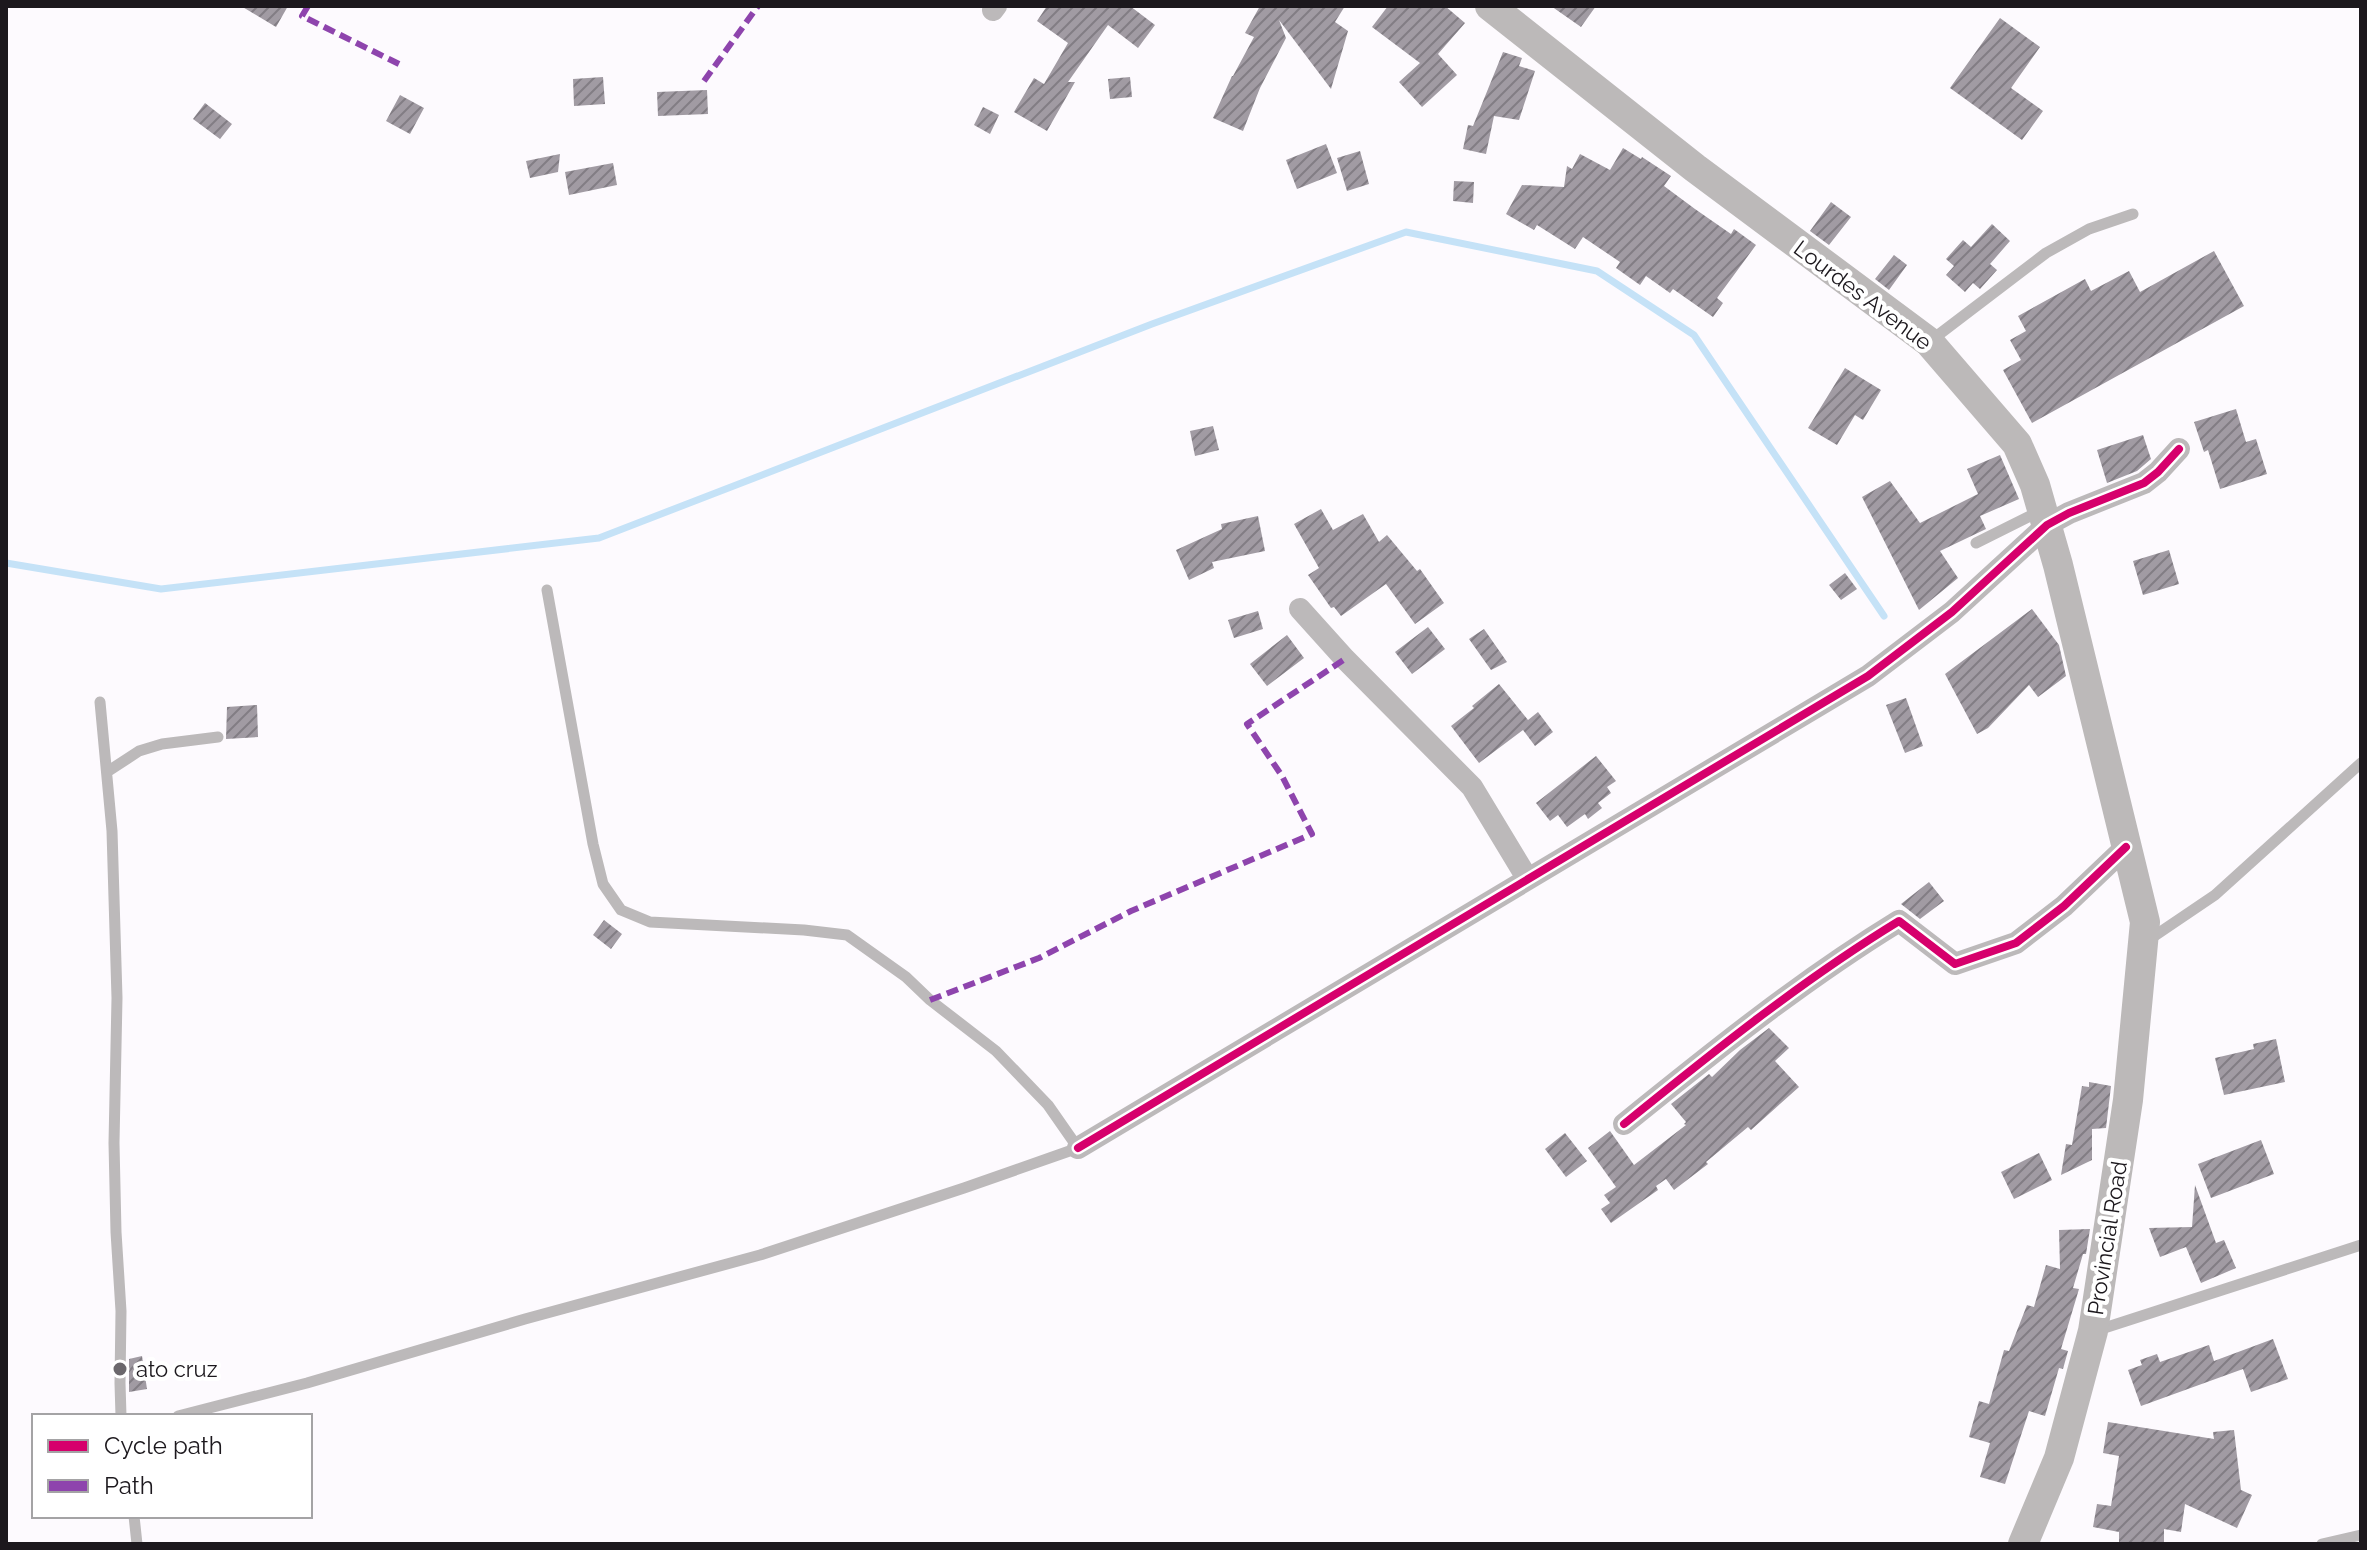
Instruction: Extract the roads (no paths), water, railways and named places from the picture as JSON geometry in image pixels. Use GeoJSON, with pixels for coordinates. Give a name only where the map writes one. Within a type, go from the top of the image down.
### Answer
{"type":"FeatureCollection","features":[{"type":"Feature","properties":{"kind":"main road","name":"Lourdes Avenue"},"geometry":{"type":"LineString","coordinates":[[1490,6],[1695,168],[1929,342],[2017,444],[2045,518],[2126,847],[2144,933]]}},
{"type":"Feature","properties":{"kind":"main road","name":"Provincial Road"},"geometry":{"type":"LineString","coordinates":[[2023,1544],[2059,1458],[2093,1331],[2128,1100],[2144,933]]}},
{"type":"Feature","properties":{"kind":"street"},"geometry":{"type":"LineString","coordinates":[[1078,1148],[1868,676],[1952,612],[2045,518],[2069,513],[2144,483],[2179,449]]}},
{"type":"Feature","properties":{"kind":"street"},"geometry":{"type":"LineString","coordinates":[[1300,609],[1472,787],[1527,878]]}},
{"type":"Feature","properties":{"kind":"street"},"geometry":{"type":"LineString","coordinates":[[1624,1124],[1749,1023],[1899,921],[1955,964],[2016,943],[2064,906],[2126,847]]}},
{"type":"Feature","properties":{"kind":"lane"},"geometry":{"type":"LineString","coordinates":[[1929,342],[2046,253],[2089,229],[2133,214]]}},
{"type":"Feature","properties":{"kind":"lane"},"geometry":{"type":"LineString","coordinates":[[1976,543],[2045,518]]}},
{"type":"Feature","properties":{"kind":"lane"},"geometry":{"type":"LineString","coordinates":[[186,1414],[307,1383],[760,1255],[1078,1148],[1048,1105],[996,1051],[930,1000],[906,977],[847,935],[650,922],[621,910],[603,884],[593,844],[547,590]]}},
{"type":"Feature","properties":{"kind":"lane"},"geometry":{"type":"LineString","coordinates":[[100,702],[112,831],[117,998],[114,1143],[121,1311],[121,1414]]}},
{"type":"Feature","properties":{"kind":"lane"},"geometry":{"type":"LineString","coordinates":[[107,772],[139,751],[162,744],[218,737]]}},
{"type":"Feature","properties":{"kind":"lane"},"geometry":{"type":"LineString","coordinates":[[2144,933],[2215,895],[2361,763]]}},
{"type":"Feature","properties":{"kind":"lane"},"geometry":{"type":"LineString","coordinates":[[2093,1331],[2361,1245]]}},
{"type":"Feature","properties":{"kind":"lane"},"geometry":{"type":"LineString","coordinates":[[134,1518],[137,1544]]}},
{"type":"Feature","properties":{"kind":"lane"},"geometry":{"type":"LineString","coordinates":[[2322,1544],[2361,1535]]}},
{"type":"Feature","properties":{"kind":"waterway"},"geometry":{"type":"LineString","coordinates":[[6,563],[161,589],[599,538],[1152,324],[1406,232],[1597,271],[1694,335],[1884,616]]}},
{"type":"Feature","properties":{"kind":"place","name":"ato cruz"},"geometry":{"type":"Point","coordinates":[120,1369]}}]}
